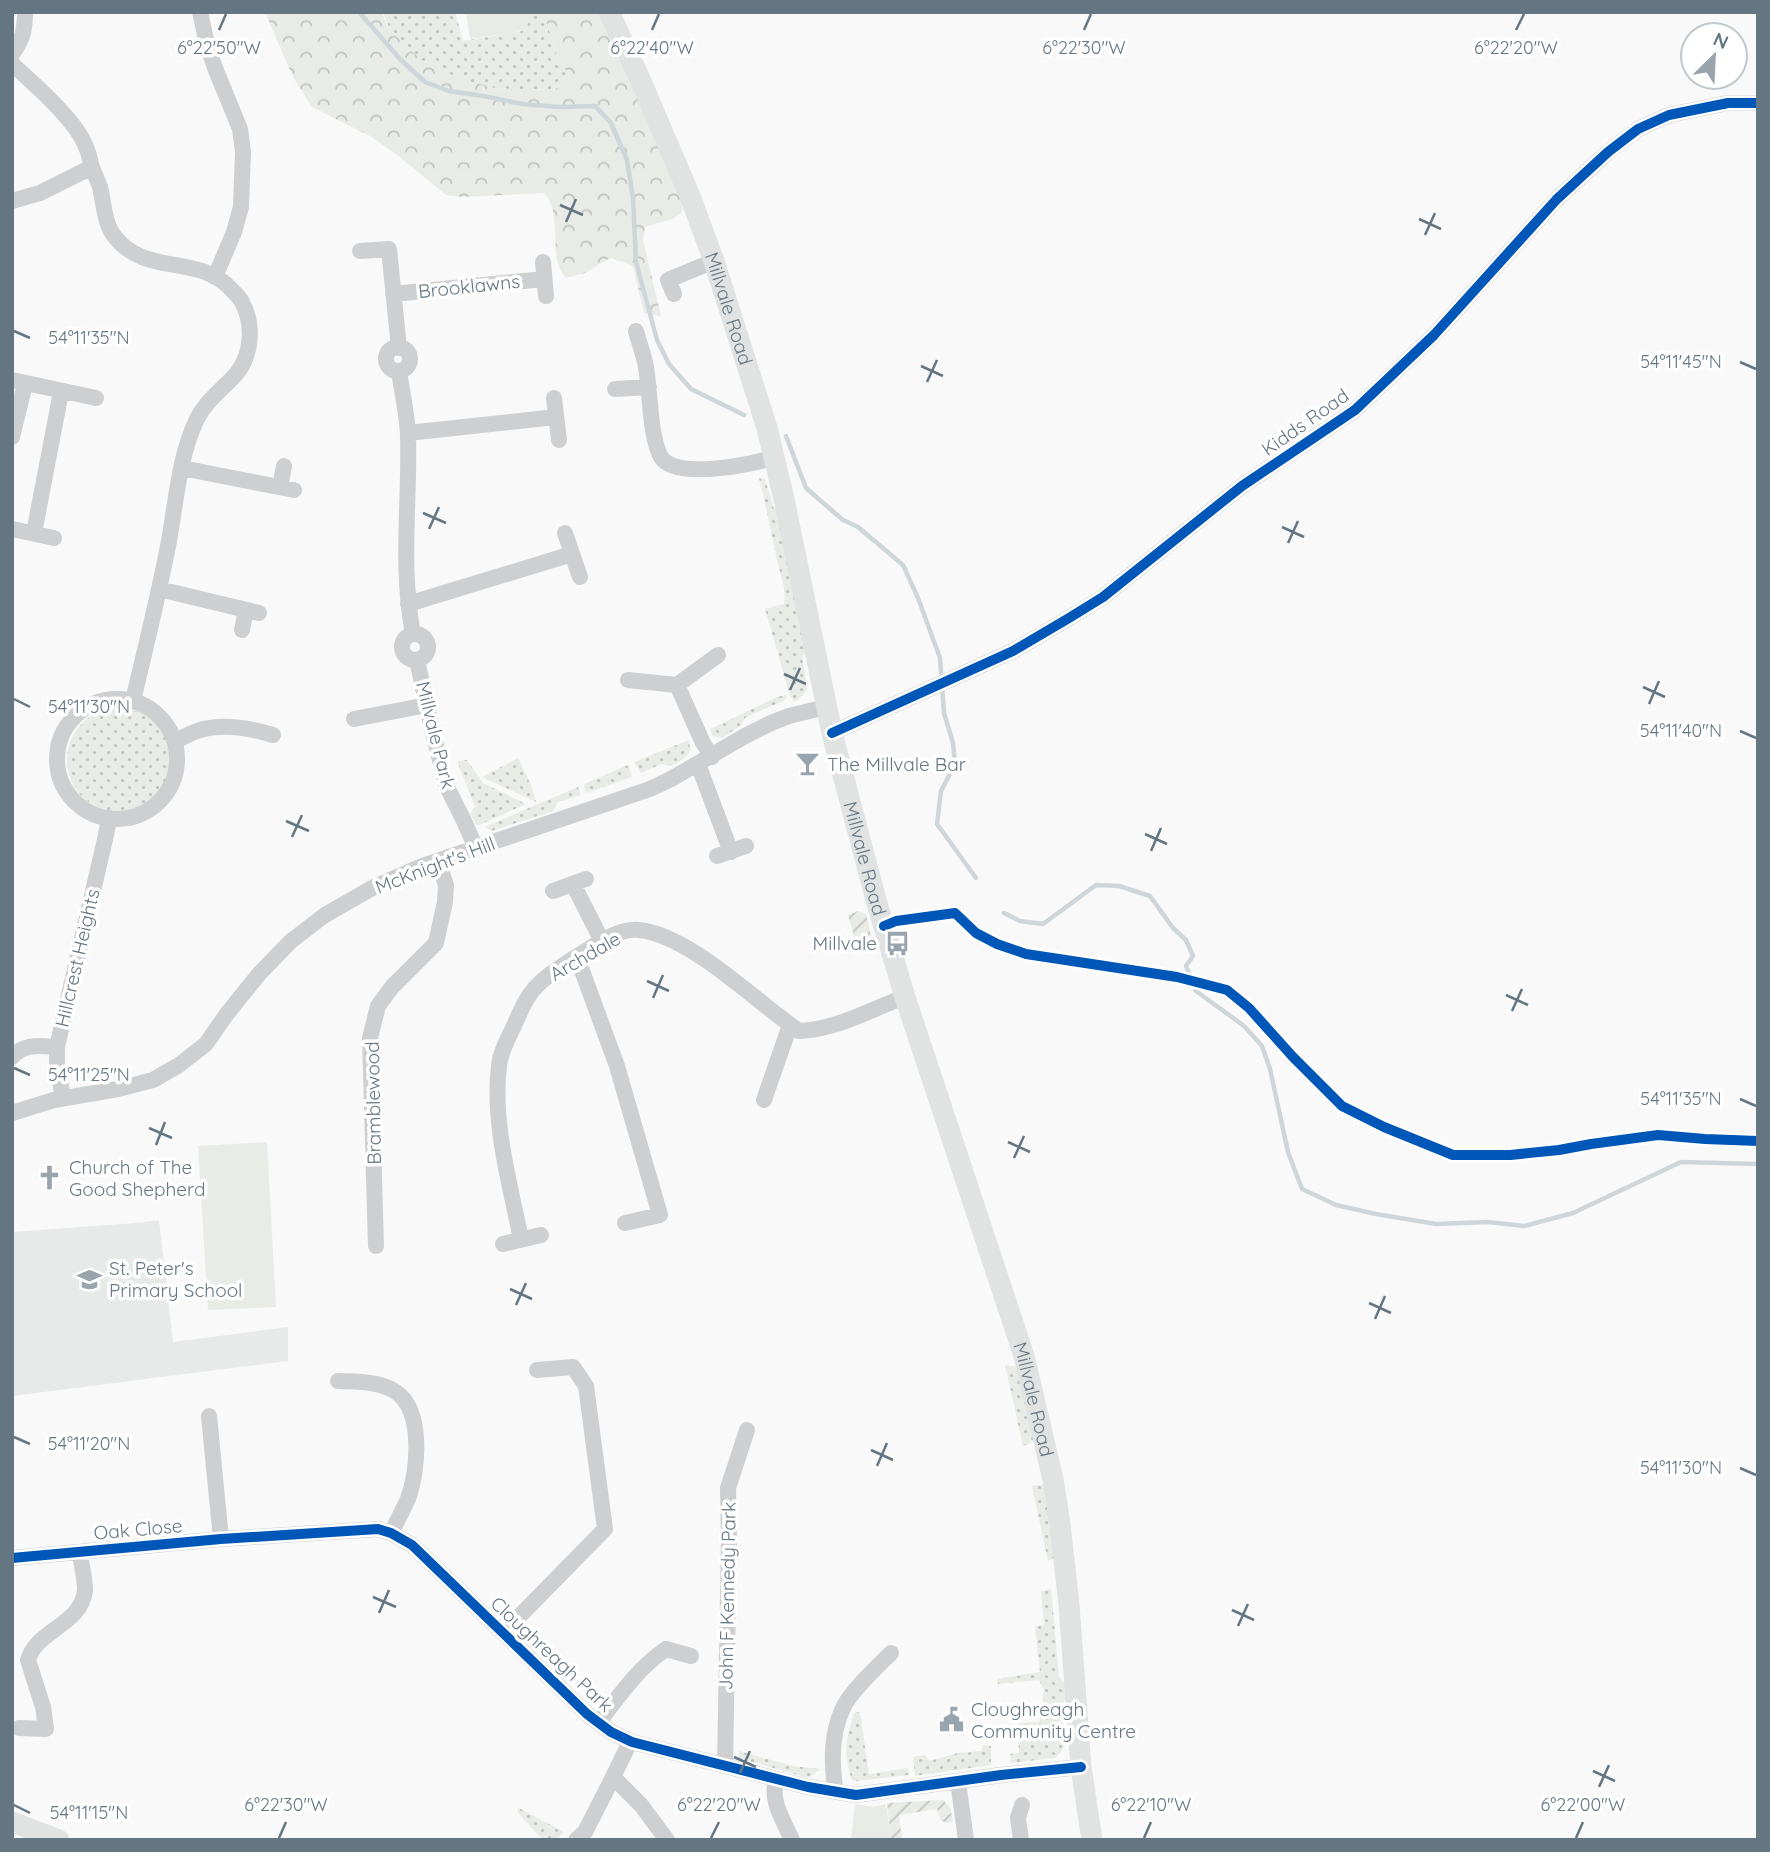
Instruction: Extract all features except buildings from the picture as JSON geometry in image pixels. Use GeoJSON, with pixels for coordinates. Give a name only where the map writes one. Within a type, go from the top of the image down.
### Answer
{"type":"FeatureCollection","features":[{"type":"Feature","properties":{"kind":"main road","name":"Millvale Road"},"geometry":{"type":"LineString","coordinates":[[609,12],[667,141],[714,261],[767,428],[826,707],[876,901],[905,997],[1010,1311],[1035,1399],[1060,1524],[1081,1767],[1092,1840]]}},
{"type":"Feature","properties":{"kind":"main road"},"geometry":{"type":"LineString","coordinates":[[12,1822],[59,1840]]}},
{"type":"Feature","properties":{"kind":"street"},"geometry":{"type":"LineString","coordinates":[[12,54],[20,44],[25,28],[25,12]]}},
{"type":"Feature","properties":{"kind":"street"},"geometry":{"type":"LineString","coordinates":[[200,12],[215,68],[240,129],[243,152],[239,217],[215,276]]}},
{"type":"Feature","properties":{"kind":"street"},"geometry":{"type":"LineString","coordinates":[[12,64],[46,94],[86,145],[110,231],[122,247],[152,261],[202,270],[215,276],[228,285],[242,301],[251,336],[248,351],[239,370],[210,400],[196,422],[185,452],[159,589],[133,701]]}},
{"type":"Feature","properties":{"kind":"street","name":"Kidds Road"},"geometry":{"type":"LineString","coordinates":[[832,733],[1013,651],[1103,597],[1242,486],[1355,410],[1434,335],[1557,199],[1608,152],[1638,130],[1669,115],[1728,103],[1758,103]]}},
{"type":"Feature","properties":{"kind":"street"},"geometry":{"type":"LineString","coordinates":[[12,201],[40,193],[92,167]]}},
{"type":"Feature","properties":{"kind":"street","name":"Brooklawns"},"geometry":{"type":"LineString","coordinates":[[360,251],[389,249],[399,348],[406,351],[410,357],[409,365],[399,371],[408,433]]}},
{"type":"Feature","properties":{"kind":"street"},"geometry":{"type":"LineString","coordinates":[[674,294],[668,280],[714,261]]}},
{"type":"Feature","properties":{"kind":"street","name":"Brooklawns"},"geometry":{"type":"LineString","coordinates":[[393,293],[544,271],[546,296]]}},
{"type":"Feature","properties":{"kind":"street"},"geometry":{"type":"LineString","coordinates":[[636,331],[646,365],[656,445],[662,459],[670,465],[684,469],[699,469],[736,466],[774,457]]}},
{"type":"Feature","properties":{"kind":"street"},"geometry":{"type":"LineString","coordinates":[[12,437],[19,382],[96,398]]}},
{"type":"Feature","properties":{"kind":"street"},"geometry":{"type":"LineString","coordinates":[[615,389],[649,387]]}},
{"type":"Feature","properties":{"kind":"street"},"geometry":{"type":"LineString","coordinates":[[34,533],[61,392]]}},
{"type":"Feature","properties":{"kind":"street"},"geometry":{"type":"LineString","coordinates":[[554,398],[559,440]]}},
{"type":"Feature","properties":{"kind":"street"},"geometry":{"type":"LineString","coordinates":[[556,417],[408,433],[408,604],[572,554]]}},
{"type":"Feature","properties":{"kind":"street"},"geometry":{"type":"LineString","coordinates":[[182,468],[287,489],[285,466]]}},
{"type":"Feature","properties":{"kind":"street"},"geometry":{"type":"LineString","coordinates":[[12,528],[54,538]]}},
{"type":"Feature","properties":{"kind":"street"},"geometry":{"type":"LineString","coordinates":[[565,533],[580,577]]}},
{"type":"Feature","properties":{"kind":"street"},"geometry":{"type":"LineString","coordinates":[[159,589],[253,611],[242,630]]}},
{"type":"Feature","properties":{"kind":"street","name":"Millvale Park"},"geometry":{"type":"LineString","coordinates":[[408,604],[414,634],[422,636],[428,643],[428,652],[417,660],[447,787],[476,848]]}},
{"type":"Feature","properties":{"kind":"street"},"geometry":{"type":"LineString","coordinates":[[628,680],[677,685],[718,655]]}},
{"type":"Feature","properties":{"kind":"street"},"geometry":{"type":"LineString","coordinates":[[677,685],[703,743],[705,760],[731,851]]}},
{"type":"Feature","properties":{"kind":"street"},"geometry":{"type":"LineString","coordinates":[[113,699],[133,701],[151,709],[166,723],[175,741],[177,761],[173,781],[163,798],[148,811],[121,820],[89,812],[74,801],[63,785],[57,766],[58,746],[65,728],[78,713],[94,703],[113,699]]}},
{"type":"Feature","properties":{"kind":"street"},"geometry":{"type":"LineString","coordinates":[[354,719],[427,705]]}},
{"type":"Feature","properties":{"kind":"street","name":"McKnight's Hill"},"geometry":{"type":"LineString","coordinates":[[12,1113],[63,1098],[153,1080],[180,1065],[206,1044],[258,974],[291,941],[325,915],[374,887],[422,866],[650,789],[771,723],[826,707]]}},
{"type":"Feature","properties":{"kind":"street"},"geometry":{"type":"LineString","coordinates":[[175,741],[200,730],[226,727],[273,734]]}},
{"type":"Feature","properties":{"kind":"street","name":"Hillcrest Heights"},"geometry":{"type":"LineString","coordinates":[[63,1098],[57,1047],[104,847],[108,818]]}},
{"type":"Feature","properties":{"kind":"street","name":"Bramblewood"},"geometry":{"type":"LineString","coordinates":[[376,1246],[370,1038],[378,1006],[436,943],[446,885],[438,861]]}},
{"type":"Feature","properties":{"kind":"street"},"geometry":{"type":"LineString","coordinates":[[553,891],[580,881],[602,942]]}},
{"type":"Feature","properties":{"kind":"street","name":"Archdale"},"geometry":{"type":"LineString","coordinates":[[521,1239],[501,1139],[499,1063],[518,1015],[533,990],[552,972],[621,932],[638,930],[686,948],[790,1025]]}},
{"type":"Feature","properties":{"kind":"street"},"geometry":{"type":"LineString","coordinates":[[577,957],[617,1066],[660,1214],[625,1223]]}},
{"type":"Feature","properties":{"kind":"street"},"geometry":{"type":"LineString","coordinates":[[764,1100],[761,1079],[790,1025],[799,1031],[813,1031],[905,997]]}},
{"type":"Feature","properties":{"kind":"street"},"geometry":{"type":"LineString","coordinates":[[12,1057],[25,1047],[57,1047]]}},
{"type":"Feature","properties":{"kind":"street"},"geometry":{"type":"LineString","coordinates":[[503,1244],[541,1235]]}},
{"type":"Feature","properties":{"kind":"street","name":"Cloughreagh Park"},"geometry":{"type":"LineString","coordinates":[[503,1633],[606,1529],[586,1386],[573,1367],[537,1370]]}},
{"type":"Feature","properties":{"kind":"street"},"geometry":{"type":"LineString","coordinates":[[338,1381],[373,1383],[389,1388],[406,1401],[413,1417],[416,1445],[414,1471],[408,1497],[391,1533]]}},
{"type":"Feature","properties":{"kind":"street"},"geometry":{"type":"LineString","coordinates":[[209,1416],[221,1539]]}},
{"type":"Feature","properties":{"kind":"street","name":"John F Kennedy Park"},"geometry":{"type":"LineString","coordinates":[[725,1765],[728,1488],[747,1430]]}},
{"type":"Feature","properties":{"kind":"street","name":"Oak Close"},"geometry":{"type":"LineString","coordinates":[[12,1558],[221,1539],[378,1529],[391,1533]]}},
{"type":"Feature","properties":{"kind":"street","name":"Cloughreagh Park"},"geometry":{"type":"LineString","coordinates":[[391,1533],[412,1545],[583,1709],[611,1732],[632,1742],[776,1779],[856,1795],[1081,1767]]}},
{"type":"Feature","properties":{"kind":"street","name":"Oak Close"},"geometry":{"type":"LineString","coordinates":[[19,1728],[46,1729],[43,1707],[28,1661],[35,1646],[78,1610],[85,1590],[80,1552]]}},
{"type":"Feature","properties":{"kind":"street","name":"Cloughreagh Park"},"geometry":{"type":"LineString","coordinates":[[598,1722],[652,1658],[666,1649],[691,1656]]}},
{"type":"Feature","properties":{"kind":"street"},"geometry":{"type":"LineString","coordinates":[[835,1792],[835,1730],[845,1704],[891,1653]]}},
{"type":"Feature","properties":{"kind":"street"},"geometry":{"type":"LineString","coordinates":[[577,1839],[584,1832],[632,1742]]}},
{"type":"Feature","properties":{"kind":"street"},"geometry":{"type":"LineString","coordinates":[[613,1777],[641,1805],[667,1840]]}},
{"type":"Feature","properties":{"kind":"street"},"geometry":{"type":"LineString","coordinates":[[776,1779],[773,1794],[792,1840]]}},
{"type":"Feature","properties":{"kind":"street"},"geometry":{"type":"LineString","coordinates":[[958,1782],[966,1840]]}},
{"type":"Feature","properties":{"kind":"street"},"geometry":{"type":"LineString","coordinates":[[1021,1840],[1018,1818],[1022,1805]]}},
{"type":"Feature","properties":{"kind":"shaded area","name":"St. Peter's Primary School"},"geometry":{"type":"Polygon","coordinates":[[[159,1220],[173,1342],[288,1327],[288,1361],[12,1396],[12,1232],[159,1220]]]}},
{"type":"Feature","properties":{"kind":"green space"},"geometry":{"type":"Polygon","coordinates":[[[265,12],[381,12],[390,30],[420,59],[460,79],[495,88],[528,90],[555,89],[570,78],[556,53],[545,17],[546,12],[598,12],[640,100],[682,203],[682,212],[672,219],[645,227],[643,240],[661,316],[644,313],[633,267],[626,263],[610,258],[585,273],[566,278],[557,261],[554,219],[549,200],[544,193],[462,197],[446,195],[370,136],[312,107],[293,77],[265,12]]]}},
{"type":"Feature","properties":{"kind":"green space"},"geometry":{"type":"Polygon","coordinates":[[[383,12],[455,12],[463,41],[528,30],[526,12],[546,12],[545,17],[556,53],[570,78],[554,89],[528,90],[495,88],[466,82],[421,60],[390,30],[383,12]]]}},
{"type":"Feature","properties":{"kind":"green space"},"geometry":{"type":"Polygon","coordinates":[[[466,12],[526,12],[528,30],[470,39],[466,12]]]}},
{"type":"Feature","properties":{"kind":"green space"},"geometry":{"type":"Polygon","coordinates":[[[759,478],[765,479],[774,509],[779,510],[806,654],[802,655],[807,690],[794,701],[790,696],[765,609],[784,604],[785,593],[759,478]]]}},
{"type":"Feature","properties":{"kind":"green space"},"geometry":{"type":"Polygon","coordinates":[[[786,695],[787,698],[783,701],[746,717],[740,726],[722,738],[712,736],[710,729],[786,695]]]}},
{"type":"Feature","properties":{"kind":"green space"},"geometry":{"type":"Polygon","coordinates":[[[119,708],[139,712],[156,723],[167,740],[171,760],[167,780],[156,797],[139,808],[119,812],[99,808],[82,797],[71,780],[67,760],[71,740],[82,723],[99,712],[119,708]]]}},
{"type":"Feature","properties":{"kind":"green space"},"geometry":{"type":"Polygon","coordinates":[[[689,740],[689,753],[672,766],[661,764],[641,773],[634,762],[689,740]]]}},
{"type":"Feature","properties":{"kind":"green space"},"geometry":{"type":"Polygon","coordinates":[[[518,758],[531,785],[536,802],[482,777],[518,758]]]}},
{"type":"Feature","properties":{"kind":"green space"},"geometry":{"type":"Polygon","coordinates":[[[467,760],[483,783],[526,804],[477,826],[470,814],[475,807],[457,761],[467,760]]]}},
{"type":"Feature","properties":{"kind":"green space"},"geometry":{"type":"Polygon","coordinates":[[[628,765],[632,777],[586,793],[584,784],[628,765]]]}},
{"type":"Feature","properties":{"kind":"green space"},"geometry":{"type":"Polygon","coordinates":[[[578,787],[581,795],[558,802],[553,811],[492,831],[485,827],[578,787]]]}},
{"type":"Feature","properties":{"kind":"green space"},"geometry":{"type":"Polygon","coordinates":[[[858,911],[866,914],[874,948],[859,953],[848,915],[858,911]]]}},
{"type":"Feature","properties":{"kind":"green space"},"geometry":{"type":"Polygon","coordinates":[[[267,1142],[276,1307],[208,1310],[198,1146],[267,1142]]]}},
{"type":"Feature","properties":{"kind":"green space"},"geometry":{"type":"Polygon","coordinates":[[[1005,1365],[1019,1367],[1036,1440],[1023,1446],[1005,1365]]]}},
{"type":"Feature","properties":{"kind":"green space"},"geometry":{"type":"Polygon","coordinates":[[[1046,1484],[1056,1557],[1048,1561],[1032,1486],[1046,1484]]]}},
{"type":"Feature","properties":{"kind":"green space"},"geometry":{"type":"Polygon","coordinates":[[[1051,1589],[1059,1677],[1065,1683],[1067,1698],[1061,1704],[1065,1744],[1055,1758],[1011,1763],[1010,1754],[1019,1753],[1018,1723],[1039,1722],[1044,1690],[1039,1680],[998,1684],[997,1679],[1040,1672],[1035,1626],[1044,1625],[1041,1591],[1051,1589]]]}},
{"type":"Feature","properties":{"kind":"green space"},"geometry":{"type":"Polygon","coordinates":[[[860,1712],[869,1774],[908,1768],[909,1775],[852,1780],[847,1762],[847,1739],[854,1713],[860,1712]]]}},
{"type":"Feature","properties":{"kind":"green space"},"geometry":{"type":"Polygon","coordinates":[[[982,1745],[991,1746],[991,1765],[915,1776],[913,1757],[925,1755],[929,1761],[958,1753],[982,1751],[982,1745]]]}},
{"type":"Feature","properties":{"kind":"green space"},"geometry":{"type":"Polygon","coordinates":[[[739,1751],[793,1766],[820,1769],[805,1777],[738,1758],[739,1751]]]}},
{"type":"Feature","properties":{"kind":"green space"},"geometry":{"type":"Polygon","coordinates":[[[944,1800],[950,1807],[953,1822],[946,1823],[941,1820],[937,1809],[899,1815],[902,1839],[891,1840],[887,1803],[944,1800]]]}},
{"type":"Feature","properties":{"kind":"green space"},"geometry":{"type":"Polygon","coordinates":[[[855,1804],[873,1807],[886,1804],[891,1840],[851,1840],[855,1804]]]}},
{"type":"Feature","properties":{"kind":"green space"},"geometry":{"type":"Polygon","coordinates":[[[517,1807],[564,1832],[556,1840],[543,1840],[518,1813],[517,1807]]]}},
{"type":"Feature","properties":{"kind":"waterway"},"geometry":{"type":"LineString","coordinates":[[359,12],[400,59],[425,82],[449,91],[522,104],[595,106],[611,123],[627,160],[633,198],[636,262],[657,340],[669,364],[691,389],[744,415]]}},
{"type":"Feature","properties":{"kind":"waterway"},"geometry":{"type":"LineString","coordinates":[[786,436],[806,488],[903,565],[918,598],[940,658],[944,713],[953,743],[955,764],[941,791],[937,824],[976,878]]}},
{"type":"Feature","properties":{"kind":"waterway"},"geometry":{"type":"LineString","coordinates":[[1004,913],[1020,921],[1043,924],[1096,885],[1119,886],[1150,896],[1173,928],[1186,940],[1193,956],[1186,966],[1196,991],[1244,1026],[1262,1046],[1270,1069],[1288,1152],[1302,1189],[1336,1205],[1436,1224],[1488,1222],[1524,1226],[1573,1213],[1681,1162],[1758,1164]]}},
{"type":"Feature","properties":{"kind":"cycle path"},"geometry":{"type":"LineString","coordinates":[[832,733],[1013,651],[1069,618],[1103,597],[1242,486],[1355,410],[1434,335],[1557,199],[1608,152],[1638,129],[1669,115],[1728,103],[1758,103]]}},
{"type":"Feature","properties":{"kind":"cycle path"},"geometry":{"type":"LineString","coordinates":[[884,926],[896,921],[955,913],[976,933],[1026,954],[1177,977],[1227,990],[1249,1008],[1342,1106],[1384,1127],[1453,1155],[1510,1155],[1658,1135],[1758,1141]]}},
{"type":"Feature","properties":{"kind":"cycle path"},"geometry":{"type":"LineString","coordinates":[[12,1558],[221,1539],[378,1529],[412,1545],[587,1714],[611,1732],[632,1742],[808,1787],[856,1795],[1081,1767]]}},
{"type":"Feature","properties":{"kind":"place","name":"The Millvale Bar"},"geometry":{"type":"Point","coordinates":[807,764]}},
{"type":"Feature","properties":{"kind":"place","name":"Millvale"},"geometry":{"type":"Point","coordinates":[897,943]}},
{"type":"Feature","properties":{"kind":"place","name":"Church of The Good Shepherd"},"geometry":{"type":"Point","coordinates":[49,1178]}},
{"type":"Feature","properties":{"kind":"place","name":"St. Peter's Primary School"},"geometry":{"type":"Point","coordinates":[89,1279]}},
{"type":"Feature","properties":{"kind":"place","name":"Cloughreagh Community Centre"},"geometry":{"type":"Point","coordinates":[951,1720]}}]}
